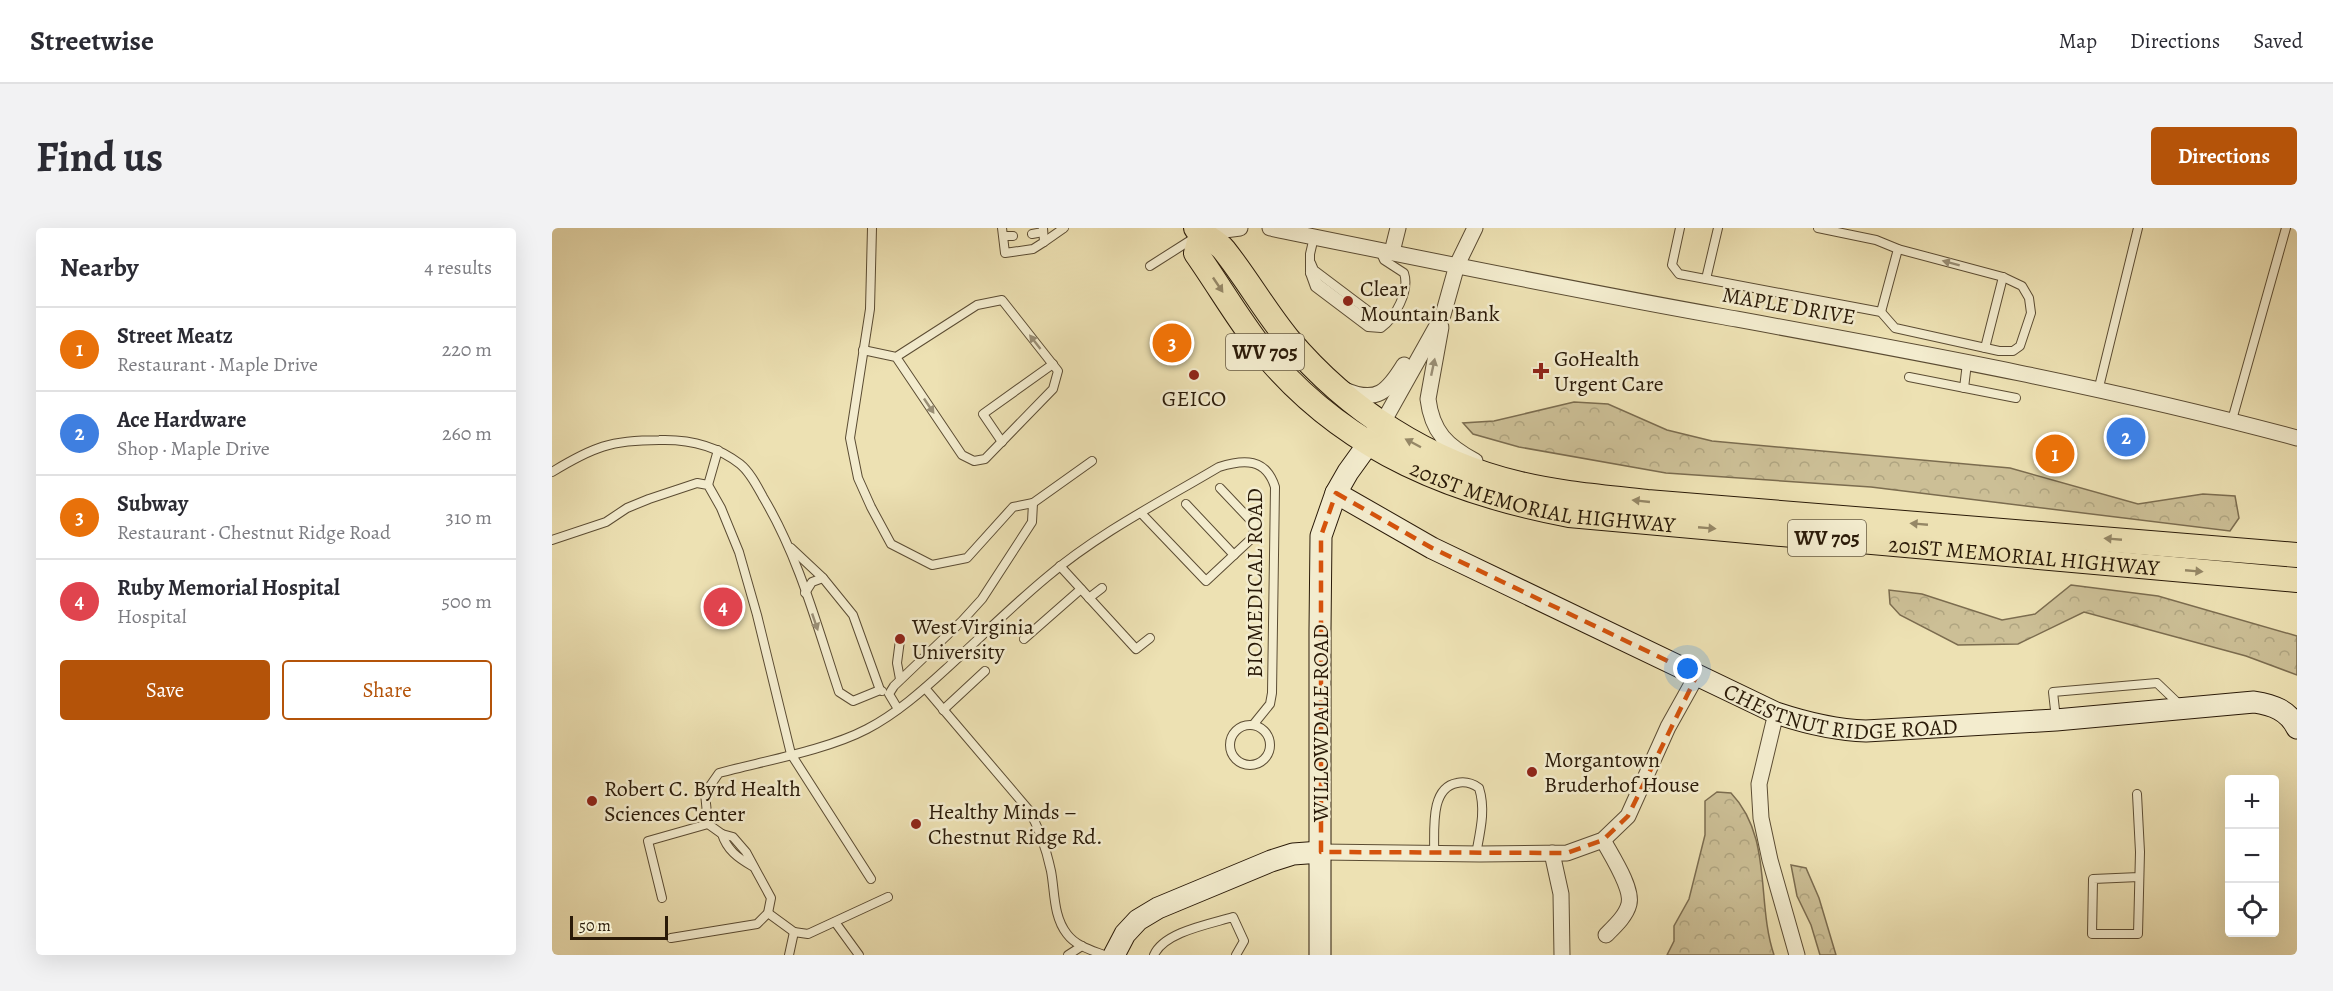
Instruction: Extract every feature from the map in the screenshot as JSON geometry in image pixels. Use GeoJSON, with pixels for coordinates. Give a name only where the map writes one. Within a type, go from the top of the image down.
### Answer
{"type":"FeatureCollection","features":[{"type":"Feature","properties":{"kind":"main road","name":"WV 705"},"geometry":{"type":"LineString","coordinates":[[1198,231],[1222,248],[1288,339],[1334,385],[1382,424]]}},
{"type":"Feature","properties":{"kind":"main road","name":"WV 705"},"geometry":{"type":"LineString","coordinates":[[1198,231],[1197,253],[1271,360],[1308,399],[1369,444]]}},
{"type":"Feature","properties":{"kind":"main road","name":"201ST MEMORIAL HIGHWAY"},"geometry":{"type":"LineString","coordinates":[[1382,424],[1405,440],[1438,456],[1518,484],[1564,493],[1647,502],[2297,555]]}},
{"type":"Feature","properties":{"kind":"main road","name":"201ST MEMORIAL HIGHWAY"},"geometry":{"type":"LineString","coordinates":[[1369,444],[1448,483],[1491,497],[1569,515],[2297,580]]}},
{"type":"Feature","properties":{"kind":"street"},"geometry":{"type":"LineString","coordinates":[[1198,231],[1240,228]]}},
{"type":"Feature","properties":{"kind":"street","name":"MAPLE DRIVE"},"geometry":{"type":"LineString","coordinates":[[1270,228],[1725,317],[1837,336],[2232,420],[2297,438]]}},
{"type":"Feature","properties":{"kind":"street"},"geometry":{"type":"LineString","coordinates":[[1385,251],[1398,228]]}},
{"type":"Feature","properties":{"kind":"street"},"geometry":{"type":"LineString","coordinates":[[1475,228],[1458,265],[1443,315],[1428,399],[1433,424],[1443,438],[1459,452],[1518,484]]}},
{"type":"Feature","properties":{"kind":"street"},"geometry":{"type":"LineString","coordinates":[[1334,385],[1348,392],[1363,395],[1383,392],[1394,382],[1422,338],[1443,315]]}},
{"type":"Feature","properties":{"kind":"street"},"geometry":{"type":"LineString","coordinates":[[1336,493],[1382,424],[1443,315]]}},
{"type":"Feature","properties":{"kind":"street","name":"CHESTNUT RIDGE ROAD"},"geometry":{"type":"LineString","coordinates":[[1336,493],[1432,548],[1776,713],[1818,726],[1866,731],[2056,720],[2238,702],[2270,704],[2284,710],[2297,728]]}},
{"type":"Feature","properties":{"kind":"street","name":"WILLOWDALE ROAD"},"geometry":{"type":"LineString","coordinates":[[1320,955],[1321,536],[1336,493]]}},
{"type":"Feature","properties":{"kind":"street"},"geometry":{"type":"LineString","coordinates":[[1114,955],[1125,933],[1138,920],[1158,908],[1293,854],[1321,852],[1567,853],[1603,840],[1628,816],[1668,727],[1697,675]]}},
{"type":"Feature","properties":{"kind":"street"},"geometry":{"type":"LineString","coordinates":[[1776,713],[1759,784],[1761,818],[1770,860],[1797,955]]}},
{"type":"Feature","properties":{"kind":"street"},"geometry":{"type":"LineString","coordinates":[[1603,840],[1627,886],[1630,903],[1624,915],[1606,935]]}},
{"type":"Feature","properties":{"kind":"street"},"geometry":{"type":"LineString","coordinates":[[1552,853],[1560,894],[1562,955]]}},
{"type":"Feature","properties":{"kind":"lane"},"geometry":{"type":"LineString","coordinates":[[872,228],[870,309],[850,438],[858,478],[891,544],[932,565],[968,558],[1013,507],[1033,503],[1092,461]]}},
{"type":"Feature","properties":{"kind":"lane"},"geometry":{"type":"LineString","coordinates":[[1013,236],[1003,232],[1005,253],[1033,249],[1064,228]]}},
{"type":"Feature","properties":{"kind":"lane"},"geometry":{"type":"LineString","coordinates":[[1680,228],[1672,265],[1679,274],[1881,312],[1895,328],[1985,348],[2013,351],[2020,346],[2031,313],[2029,298],[2022,286],[2003,277],[1898,249],[1876,240],[1818,228]]}},
{"type":"Feature","properties":{"kind":"lane"},"geometry":{"type":"LineString","coordinates":[[1706,279],[1718,228]]}},
{"type":"Feature","properties":{"kind":"lane"},"geometry":{"type":"LineString","coordinates":[[2098,391],[2138,228]]}},
{"type":"Feature","properties":{"kind":"lane"},"geometry":{"type":"LineString","coordinates":[[2232,420],[2286,228]]}},
{"type":"Feature","properties":{"kind":"lane"},"geometry":{"type":"LineString","coordinates":[[1032,234],[1043,230],[1044,242]]}},
{"type":"Feature","properties":{"kind":"lane"},"geometry":{"type":"LineString","coordinates":[[1150,266],[1198,231]]}},
{"type":"Feature","properties":{"kind":"lane"},"geometry":{"type":"LineString","coordinates":[[1314,237],[1310,249],[1310,273],[1318,283],[1370,322],[1376,324],[1389,321],[1403,294],[1406,278],[1404,273],[1384,260],[1385,251]]}},
{"type":"Feature","properties":{"kind":"lane"},"geometry":{"type":"LineString","coordinates":[[1881,312],[1898,249]]}},
{"type":"Feature","properties":{"kind":"lane"},"geometry":{"type":"LineString","coordinates":[[1310,262],[1314,270],[1375,315],[1389,321]]}},
{"type":"Feature","properties":{"kind":"lane"},"geometry":{"type":"LineString","coordinates":[[1985,348],[2003,277]]}},
{"type":"Feature","properties":{"kind":"lane"},"geometry":{"type":"LineString","coordinates":[[863,350],[896,357],[962,455],[974,460],[985,459],[1053,389],[1058,371],[1002,300],[977,305],[896,357]]}},
{"type":"Feature","properties":{"kind":"lane"},"geometry":{"type":"LineString","coordinates":[[1964,388],[1967,363]]}},
{"type":"Feature","properties":{"kind":"lane"},"geometry":{"type":"LineString","coordinates":[[1002,442],[983,414],[1053,364]]}},
{"type":"Feature","properties":{"kind":"lane"},"geometry":{"type":"LineString","coordinates":[[1909,377],[2016,398]]}},
{"type":"Feature","properties":{"kind":"lane"},"geometry":{"type":"LineString","coordinates":[[552,472],[596,448],[626,440],[672,440],[700,444],[718,450],[741,465],[753,479],[790,547],[839,692],[853,701],[880,690],[889,694],[898,709]]}},
{"type":"Feature","properties":{"kind":"lane"},"geometry":{"type":"LineString","coordinates":[[718,450],[708,485],[722,508],[739,552],[758,615],[791,754],[871,879]]}},
{"type":"Feature","properties":{"kind":"lane","name":"BIOMEDICAL ROAD"},"geometry":{"type":"LineString","coordinates":[[708,824],[705,793],[719,773],[831,743],[865,730],[925,688],[1076,554],[1219,467],[1234,462],[1262,466],[1271,474],[1277,505],[1272,693],[1270,704],[1254,724]]}},
{"type":"Feature","properties":{"kind":"lane"},"geometry":{"type":"LineString","coordinates":[[552,540],[606,522],[627,508],[649,499],[697,483],[708,485]]}},
{"type":"Feature","properties":{"kind":"lane"},"geometry":{"type":"LineString","coordinates":[[1142,513],[1206,581],[1251,539],[1257,526],[1220,488]]}},
{"type":"Feature","properties":{"kind":"lane"},"geometry":{"type":"LineString","coordinates":[[889,694],[894,686],[962,621],[981,599],[1032,522],[1033,503]]}},
{"type":"Feature","properties":{"kind":"lane"},"geometry":{"type":"LineString","coordinates":[[1186,504],[1234,555]]}},
{"type":"Feature","properties":{"kind":"lane"},"geometry":{"type":"LineString","coordinates":[[790,547],[823,578],[853,615],[880,690]]}},
{"type":"Feature","properties":{"kind":"lane"},"geometry":{"type":"LineString","coordinates":[[1060,566],[1136,649],[1150,638]]}},
{"type":"Feature","properties":{"kind":"lane"},"geometry":{"type":"LineString","coordinates":[[806,593],[812,582],[823,578]]}},
{"type":"Feature","properties":{"kind":"lane"},"geometry":{"type":"LineString","coordinates":[[1089,598],[1102,588]]}},
{"type":"Feature","properties":{"kind":"lane"},"geometry":{"type":"LineString","coordinates":[[1024,639],[1081,589]]}},
{"type":"Feature","properties":{"kind":"lane"},"geometry":{"type":"LineString","coordinates":[[900,640],[897,663],[900,680]]}},
{"type":"Feature","properties":{"kind":"lane"},"geometry":{"type":"LineString","coordinates":[[943,710],[985,671]]}},
{"type":"Feature","properties":{"kind":"lane"},"geometry":{"type":"LineString","coordinates":[[925,688],[1028,809],[1040,829],[1051,872],[1056,912],[1068,934],[1082,946],[1104,955]]}},
{"type":"Feature","properties":{"kind":"lane"},"geometry":{"type":"LineString","coordinates":[[1254,724],[1269,736],[1270,749],[1263,760],[1251,765],[1245,764],[1234,756],[1231,750],[1232,737],[1240,727],[1254,724]]}},
{"type":"Feature","properties":{"kind":"lane"},"geometry":{"type":"LineString","coordinates":[[1434,854],[1436,803],[1449,784],[1467,782],[1479,788],[1481,795],[1482,821],[1476,854]]}},
{"type":"Feature","properties":{"kind":"lane"},"geometry":{"type":"LineString","coordinates":[[2137,794],[2139,878],[2138,934],[2092,934],[2093,879],[2139,878]]}},
{"type":"Feature","properties":{"kind":"lane"},"geometry":{"type":"LineString","coordinates":[[662,898],[648,841],[708,824],[722,834],[725,843],[738,858],[752,866],[762,878],[771,898],[768,913],[757,924],[671,938]]}},
{"type":"Feature","properties":{"kind":"lane"},"geometry":{"type":"LineString","coordinates":[[768,913],[794,932],[808,934],[888,897]]}},
{"type":"Feature","properties":{"kind":"lane"},"geometry":{"type":"LineString","coordinates":[[1154,955],[1158,947],[1177,934],[1233,917],[1244,941],[1236,955]]}},
{"type":"Feature","properties":{"kind":"lane"},"geometry":{"type":"LineString","coordinates":[[835,922],[859,955]]}},
{"type":"Feature","properties":{"kind":"lane"},"geometry":{"type":"LineString","coordinates":[[789,955],[794,932]]}},
{"type":"Feature","properties":{"kind":"lane"},"geometry":{"type":"LineString","coordinates":[[1068,955],[1082,946]]}},
{"type":"Feature","properties":{"kind":"highlighted area"},"geometry":{"type":"Polygon","coordinates":[[[1336,493],[1432,548],[1697,675],[1628,816],[1603,840],[1567,853],[1321,852],[1321,536],[1336,493]]]}},
{"type":"Feature","properties":{"kind":"green space"},"geometry":{"type":"Polygon","coordinates":[[[1574,402],[1608,404],[1667,430],[1712,441],[2010,468],[2138,504],[2203,494],[2235,496],[2239,518],[2230,531],[1871,487],[1666,473],[1519,447],[1473,434],[1463,423],[1494,421],[1574,402]]]}},
{"type":"Feature","properties":{"kind":"green space"},"geometry":{"type":"Polygon","coordinates":[[[2071,585],[2158,596],[2297,636],[2297,675],[2246,656],[2084,612],[2018,644],[1958,645],[1900,615],[1890,604],[1889,590],[1922,594],[2002,620],[2035,614],[2071,585]]]}},
{"type":"Feature","properties":{"kind":"green space"},"geometry":{"type":"Polygon","coordinates":[[[1717,792],[1731,793],[1744,810],[1753,829],[1762,871],[1769,935],[1774,955],[1667,955],[1674,941],[1674,926],[1689,899],[1705,835],[1705,801],[1717,792]]]}},
{"type":"Feature","properties":{"kind":"green space"},"geometry":{"type":"Polygon","coordinates":[[[1791,865],[1806,868],[1819,898],[1836,955],[1820,955],[1811,925],[1797,896],[1791,865]]]}},
{"type":"Feature","properties":{"kind":"place","name":"Clear Mountain Bank"},"geometry":{"type":"Point","coordinates":[1348,301]}},
{"type":"Feature","properties":{"kind":"place","name":"Subway"},"geometry":{"type":"Point","coordinates":[1172,343]}},
{"type":"Feature","properties":{"kind":"place","name":"GoHealth Urgent Care"},"geometry":{"type":"Point","coordinates":[1541,371]}},
{"type":"Feature","properties":{"kind":"place","name":"GEICO"},"geometry":{"type":"Point","coordinates":[1194,375]}},
{"type":"Feature","properties":{"kind":"place","name":"Ace Hardware"},"geometry":{"type":"Point","coordinates":[2126,437]}},
{"type":"Feature","properties":{"kind":"place","name":"Street Meatz"},"geometry":{"type":"Point","coordinates":[2055,454]}},
{"type":"Feature","properties":{"kind":"place","name":"Ruby Memorial Hospital"},"geometry":{"type":"Point","coordinates":[723,607]}},
{"type":"Feature","properties":{"kind":"place","name":"West Virginia University"},"geometry":{"type":"Point","coordinates":[900,639]}},
{"type":"Feature","properties":{"kind":"place","name":"Morgantown Bruderhof House"},"geometry":{"type":"Point","coordinates":[1532,772]}},
{"type":"Feature","properties":{"kind":"place","name":"Robert C. Byrd Health Sciences Center"},"geometry":{"type":"Point","coordinates":[592,801]}},
{"type":"Feature","properties":{"kind":"place","name":"Healthy Minds – Chestnut Ridge Rd."},"geometry":{"type":"Point","coordinates":[916,824]}}]}
